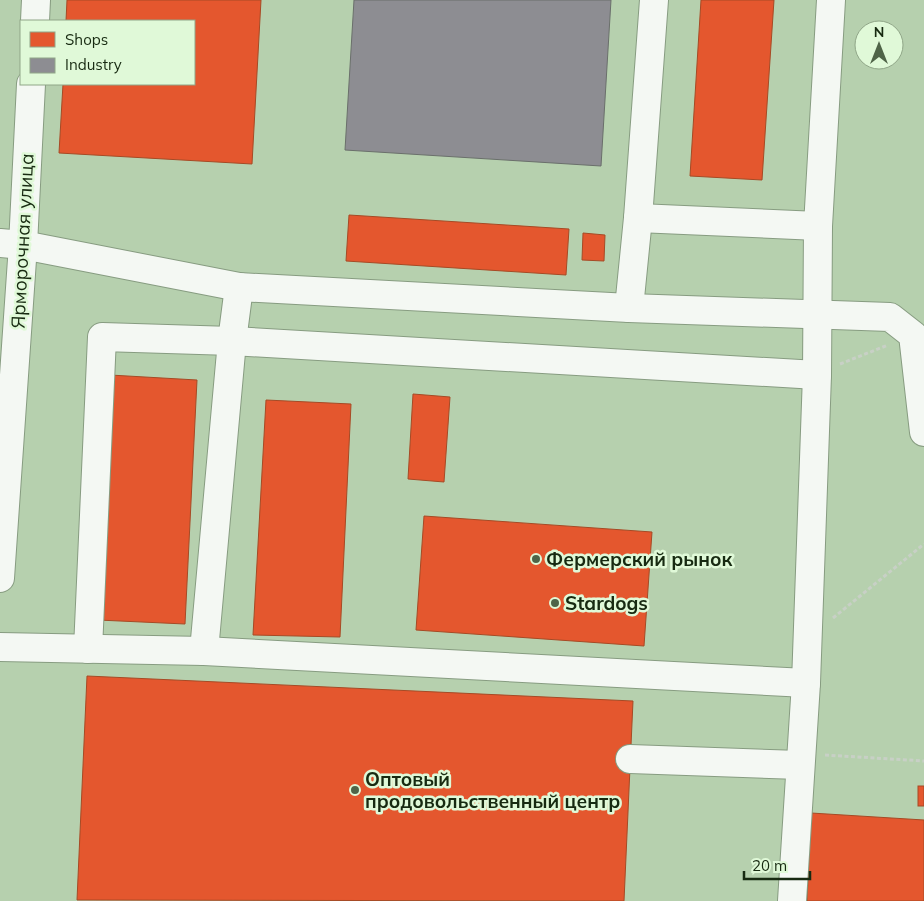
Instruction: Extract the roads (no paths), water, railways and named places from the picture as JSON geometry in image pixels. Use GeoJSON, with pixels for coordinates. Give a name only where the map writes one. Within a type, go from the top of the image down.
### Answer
{"type":"FeatureCollection","features":[{"type":"Feature","properties":{"kind":"lane"},"geometry":{"type":"LineString","coordinates":[[35,20],[36,0]]}},
{"type":"Feature","properties":{"kind":"lane"},"geometry":{"type":"LineString","coordinates":[[629,308],[638,218],[654,0]]}},
{"type":"Feature","properties":{"kind":"lane"},"geometry":{"type":"LineString","coordinates":[[792,901],[810,760],[806,683],[826,371],[818,314],[818,226],[831,0]]}},
{"type":"Feature","properties":{"kind":"lane","name":"Ярморочная улица"},"geometry":{"type":"LineString","coordinates":[[0,578],[11,244],[31,85]]}},
{"type":"Feature","properties":{"kind":"lane"},"geometry":{"type":"LineString","coordinates":[[638,218],[818,226]]}},
{"type":"Feature","properties":{"kind":"lane"},"geometry":{"type":"LineString","coordinates":[[11,244],[239,287],[629,308],[890,317],[913,335],[924,432]]}},
{"type":"Feature","properties":{"kind":"lane"},"geometry":{"type":"LineString","coordinates":[[204,651],[232,342],[239,287]]}},
{"type":"Feature","properties":{"kind":"lane"},"geometry":{"type":"LineString","coordinates":[[88,648],[102,337],[826,371]]}},
{"type":"Feature","properties":{"kind":"lane"},"geometry":{"type":"LineString","coordinates":[[0,647],[204,651],[806,683]]}},
{"type":"Feature","properties":{"kind":"lane"},"geometry":{"type":"LineString","coordinates":[[630,759],[810,760]]}},
{"type":"Feature","properties":{"kind":"place","name":"Фермерский рынок"},"geometry":{"type":"Point","coordinates":[536,559]}},
{"type":"Feature","properties":{"kind":"place","name":"Stardogs"},"geometry":{"type":"Point","coordinates":[555,603]}},
{"type":"Feature","properties":{"kind":"place","name":"Оптовый продовольственный центр"},"geometry":{"type":"Point","coordinates":[355,790]}}]}
